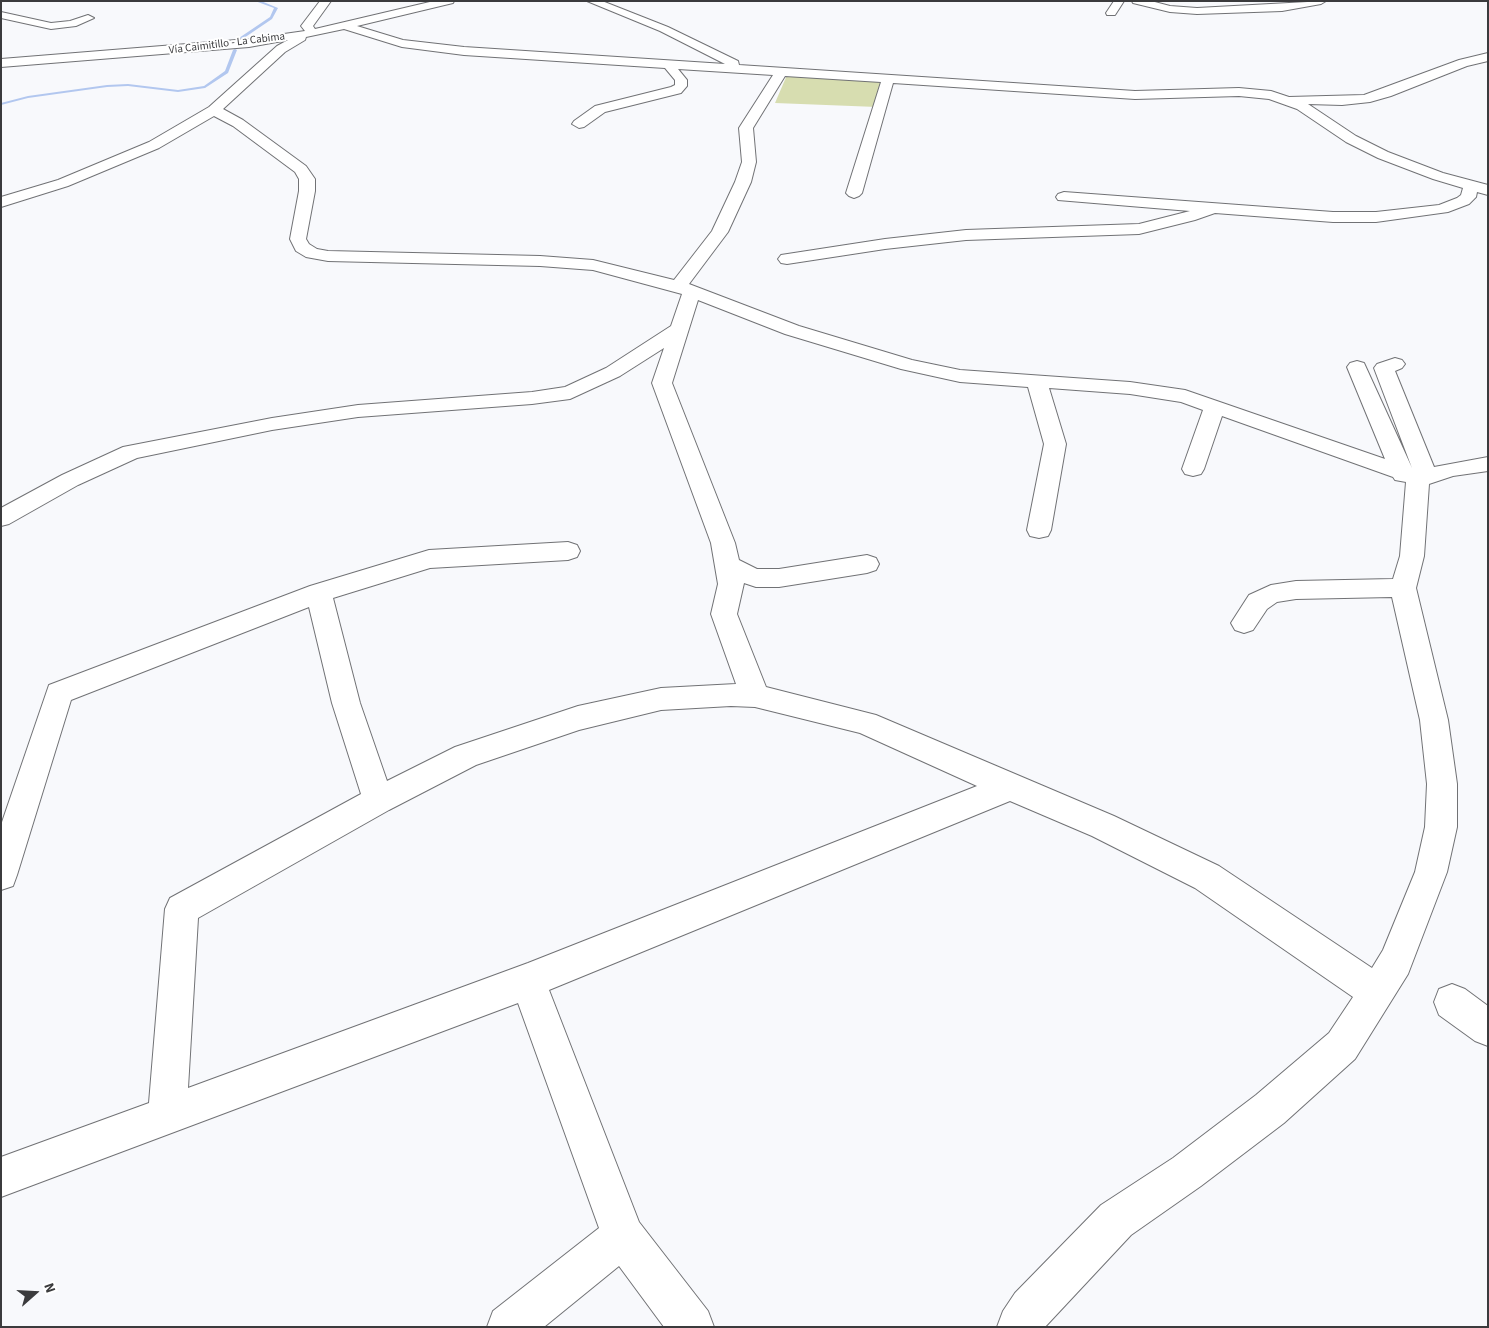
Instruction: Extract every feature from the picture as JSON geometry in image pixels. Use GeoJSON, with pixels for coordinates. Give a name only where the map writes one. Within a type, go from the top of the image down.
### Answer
{"type":"FeatureCollection","features":[{"type":"Feature","properties":{"kind":"street"},"geometry":{"type":"LineString","coordinates":[[1,202],[62,183],[154,145],[214,110],[281,49],[312,32],[307,26],[326,1]]}},
{"type":"Feature","properties":{"kind":"street","name":"Vía Caimitillo - La Cabima"},"geometry":{"type":"LineString","coordinates":[[1,63],[211,48],[255,42],[312,32],[449,1]]}},
{"type":"Feature","properties":{"kind":"street"},"geometry":{"type":"LineString","coordinates":[[592,1],[672,33],[742,68]]}},
{"type":"Feature","properties":{"kind":"street"},"geometry":{"type":"LineString","coordinates":[[1111,13],[1119,1]]}},
{"type":"Feature","properties":{"kind":"street"},"geometry":{"type":"LineString","coordinates":[[1137,1],[1170,9],[1197,11],[1282,8],[1321,1]]}},
{"type":"Feature","properties":{"kind":"street"},"geometry":{"type":"LineString","coordinates":[[1,15],[51,26],[72,24],[88,18]]}},
{"type":"Feature","properties":{"kind":"street"},"geometry":{"type":"LineString","coordinates":[[343,25],[402,43],[464,51],[1135,95],[1256,92],[1289,99],[1342,101],[1365,99],[1386,93],[1463,63],[1488,57]]}},
{"type":"Feature","properties":{"kind":"street"},"geometry":{"type":"LineString","coordinates":[[255,42],[277,46],[281,49]]}},
{"type":"Feature","properties":{"kind":"street"},"geometry":{"type":"LineString","coordinates":[[579,124],[600,109],[676,90],[680,86],[681,80],[668,64]]}},
{"type":"Feature","properties":{"kind":"street"},"geometry":{"type":"LineString","coordinates":[[755,696],[724,614],[732,584],[723,543],[662,384],[680,329],[685,289],[720,232],[749,162],[746,128],[782,71]]}},
{"type":"Feature","properties":{"kind":"street"},"geometry":{"type":"LineString","coordinates":[[854,193],[888,79]]}},
{"type":"Feature","properties":{"kind":"street"},"geometry":{"type":"LineString","coordinates":[[1289,99],[1316,114],[1326,124],[1351,139],[1383,155],[1438,176],[1488,190]]}},
{"type":"Feature","properties":{"kind":"street"},"geometry":{"type":"LineString","coordinates":[[214,110],[238,123],[301,169],[308,179],[298,239],[302,247],[312,253],[328,256],[540,260],[593,265],[685,289],[792,330],[908,365],[960,376],[1130,388],[1185,396],[1416,477],[1453,468],[1488,464]]}},
{"type":"Feature","properties":{"kind":"street"},"geometry":{"type":"LineString","coordinates":[[1064,197],[1333,217],[1376,217],[1442,209],[1463,202],[1468,197],[1471,186]]}},
{"type":"Feature","properties":{"kind":"street"},"geometry":{"type":"LineString","coordinates":[[787,259],[884,244],[966,235],[1139,228],[1189,217],[1214,208]]}},
{"type":"Feature","properties":{"kind":"street"},"geometry":{"type":"LineString","coordinates":[[1,518],[70,480],[131,452],[272,424],[358,411],[532,398],[570,393],[613,372],[680,329]]}},
{"type":"Feature","properties":{"kind":"street"},"geometry":{"type":"LineString","coordinates":[[1019,1327],[1031,1309],[1116,1220],[1187,1172],[1270,1109],[1342,1046],[1396,962],[1431,872],[1441,827],[1442,784],[1434,720],[1403,588],[1412,556],[1416,477],[1384,368],[1395,364]]}},
{"type":"Feature","properties":{"kind":"street"},"geometry":{"type":"LineString","coordinates":[[1357,367],[1416,477]]}},
{"type":"Feature","properties":{"kind":"street"},"geometry":{"type":"LineString","coordinates":[[1037,382],[1055,444],[1039,530]]}},
{"type":"Feature","properties":{"kind":"street"},"geometry":{"type":"LineString","coordinates":[[1193,468],[1215,406]]}},
{"type":"Feature","properties":{"kind":"street"},"geometry":{"type":"LineString","coordinates":[[1,875],[59,693],[318,593],[429,559],[568,551]]}},
{"type":"Feature","properties":{"kind":"street"},"geometry":{"type":"LineString","coordinates":[[728,565],[741,573],[756,578],[779,578],[867,564]]}},
{"type":"Feature","properties":{"kind":"street"},"geometry":{"type":"LineString","coordinates":[[1244,623],[1258,602],[1271,594],[1296,590],[1403,588]]}},
{"type":"Feature","properties":{"kind":"street"},"geometry":{"type":"LineString","coordinates":[[318,593],[346,704],[378,800]]}},
{"type":"Feature","properties":{"kind":"street"},"geometry":{"type":"LineString","coordinates":[[167,1114],[182,909],[378,800],[466,756],[578,718],[662,699],[731,695],[755,696],[866,723],[1102,826],[1207,877],[1377,992]]}},
{"type":"Feature","properties":{"kind":"street"},"geometry":{"type":"LineString","coordinates":[[1,1177],[528,981],[1010,787]]}},
{"type":"Feature","properties":{"kind":"street"},"geometry":{"type":"LineString","coordinates":[[528,981],[623,1236],[692,1327]]}},
{"type":"Feature","properties":{"kind":"street"},"geometry":{"type":"LineString","coordinates":[[1452,1002],[1488,1028]]}},
{"type":"Feature","properties":{"kind":"street"},"geometry":{"type":"LineString","coordinates":[[509,1327],[623,1236]]}},
{"type":"Feature","properties":{"kind":"green space"},"geometry":{"type":"Polygon","coordinates":[[[787,75],[883,81],[877,107],[775,103],[787,75]]]}},
{"type":"Feature","properties":{"kind":"waterway"},"geometry":{"type":"LineString","coordinates":[[240,39],[271,18],[276,8],[257,1]]}},
{"type":"Feature","properties":{"kind":"waterway"},"geometry":{"type":"LineString","coordinates":[[1,104],[28,97],[107,86],[128,85],[178,91],[205,87],[227,72],[235,50]]}}]}
